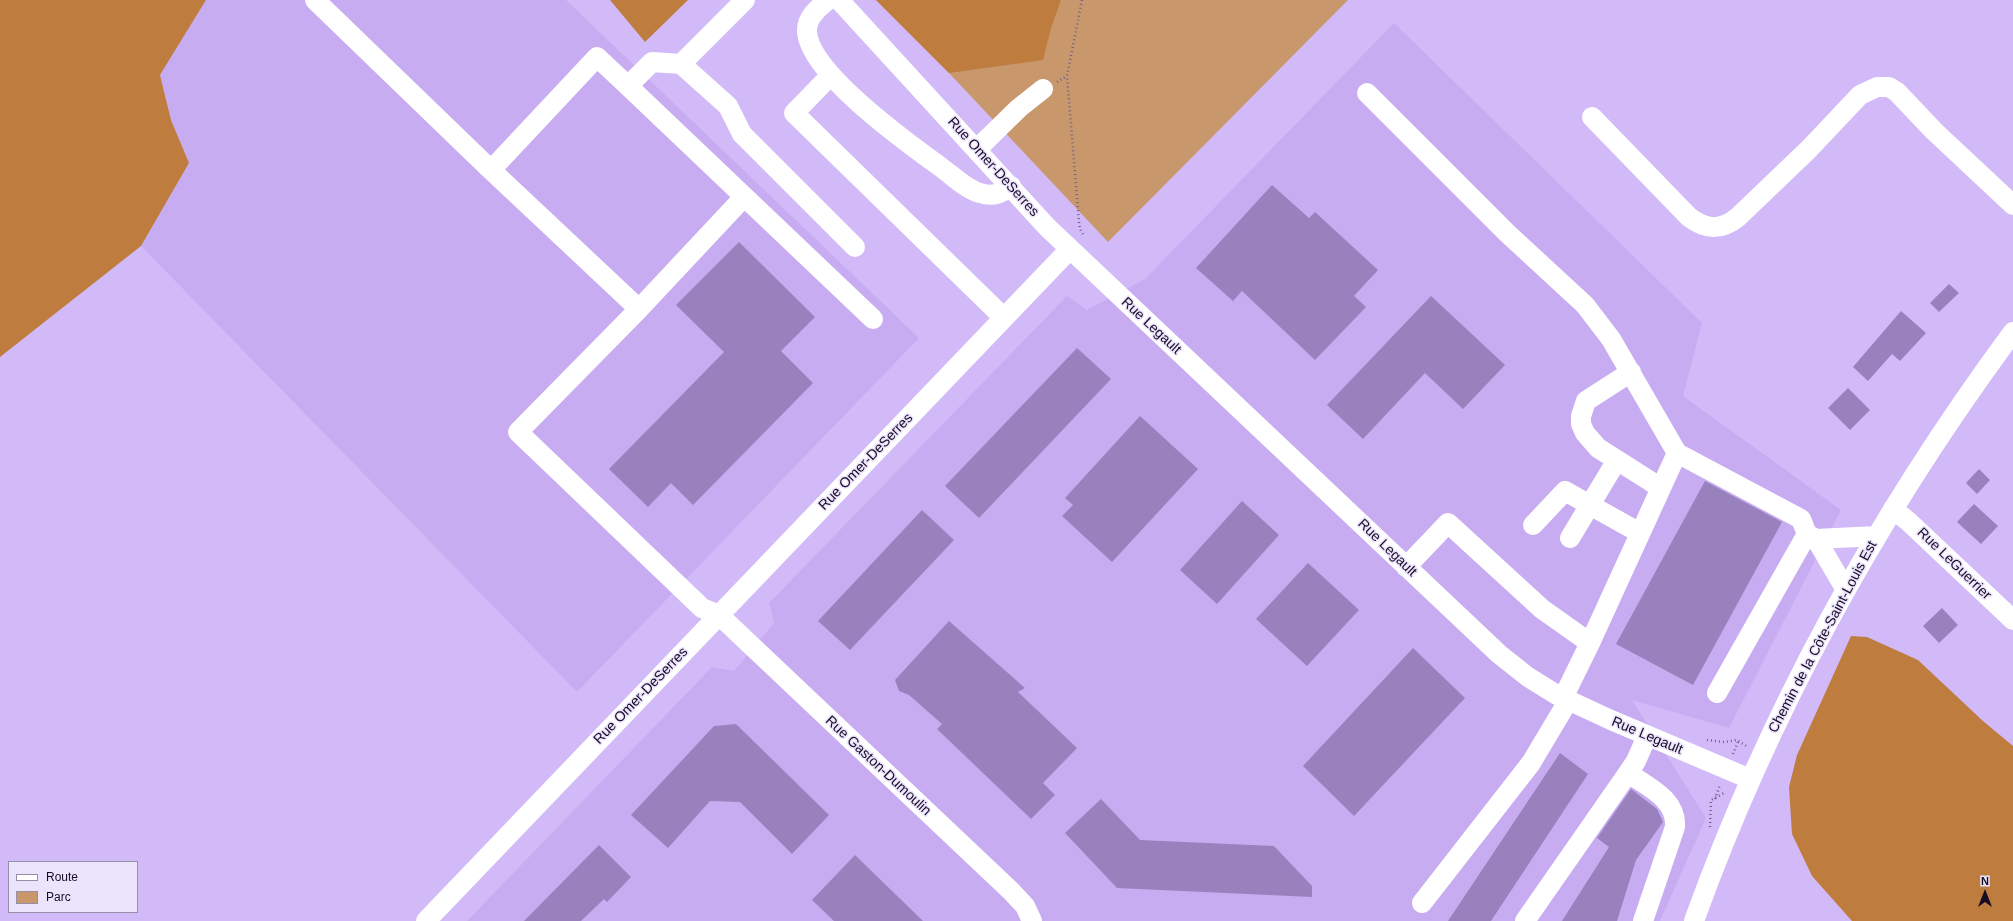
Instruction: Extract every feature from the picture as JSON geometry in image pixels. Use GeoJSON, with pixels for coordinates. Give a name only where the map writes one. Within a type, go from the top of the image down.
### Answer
{"type":"FeatureCollection","features":[{"type":"Feature","properties":{"kind":"street"},"geometry":{"type":"LineString","coordinates":[[315,0],[491,170],[639,309],[744,197]]}},
{"type":"Feature","properties":{"kind":"street"},"geometry":{"type":"LineString","coordinates":[[681,64],[745,0]]}},
{"type":"Feature","properties":{"kind":"street"},"geometry":{"type":"LineString","coordinates":[[828,0],[810,19],[807,32],[813,49],[831,75],[891,131],[973,190],[992,195],[1003,192],[1011,186]]}},
{"type":"Feature","properties":{"kind":"street","name":"Rue Omer-DeSerres"},"geometry":{"type":"LineString","coordinates":[[426,921],[1003,317],[1077,242],[1047,227],[839,0]]}},
{"type":"Feature","properties":{"kind":"street"},"geometry":{"type":"LineString","coordinates":[[491,170],[597,57],[872,319]]}},
{"type":"Feature","properties":{"kind":"street"},"geometry":{"type":"LineString","coordinates":[[628,86],[652,62],[681,64],[728,106],[742,134],[855,247]]}},
{"type":"Feature","properties":{"kind":"street"},"geometry":{"type":"LineString","coordinates":[[831,75],[794,113],[1003,317]]}},
{"type":"Feature","properties":{"kind":"street"},"geometry":{"type":"LineString","coordinates":[[1592,117],[1689,217],[1702,226],[1716,228],[1731,223],[1738,217],[1809,149],[1860,95],[1871,88],[1889,87],[1897,92],[1934,131],[2013,205]]}},
{"type":"Feature","properties":{"kind":"street"},"geometry":{"type":"LineString","coordinates":[[977,149],[1042,89]]}},
{"type":"Feature","properties":{"kind":"street"},"geometry":{"type":"LineString","coordinates":[[1367,93],[1507,233],[1586,305],[1612,339],[1677,453],[1801,519],[1846,590]]}},
{"type":"Feature","properties":{"kind":"street","name":"Rue Legault"},"geometry":{"type":"LineString","coordinates":[[1077,242],[1406,567],[1520,671],[1536,683],[1566,699],[1647,736],[1750,779]]}},
{"type":"Feature","properties":{"kind":"street","name":"Rue Gaston-Dumoulin"},"geometry":{"type":"LineString","coordinates":[[639,309],[518,432],[702,608],[719,615],[1011,890],[1025,906],[1032,921]]}},
{"type":"Feature","properties":{"kind":"street","name":"Chemin de la Côte-Saint-Louis Est"},"geometry":{"type":"LineString","coordinates":[[1694,921],[1750,779],[1805,665],[1893,509],[1952,418],[2013,332]]}},
{"type":"Feature","properties":{"kind":"street"},"geometry":{"type":"LineString","coordinates":[[1631,372],[1586,401],[1581,416],[1584,433],[1590,441],[1661,488]]}},
{"type":"Feature","properties":{"kind":"street"},"geometry":{"type":"LineString","coordinates":[[1422,903],[1531,763],[1566,699],[1677,453]]}},
{"type":"Feature","properties":{"kind":"street"},"geometry":{"type":"LineString","coordinates":[[1570,538],[1617,460]]}},
{"type":"Feature","properties":{"kind":"street"},"geometry":{"type":"LineString","coordinates":[[1533,525],[1565,490],[1640,533]]}},
{"type":"Feature","properties":{"kind":"street","name":"Rue LeGuerrier"},"geometry":{"type":"LineString","coordinates":[[1893,509],[1909,522],[2013,620]]}},
{"type":"Feature","properties":{"kind":"street"},"geometry":{"type":"LineString","coordinates":[[1406,567],[1448,523],[1542,609],[1590,643]]}},
{"type":"Feature","properties":{"kind":"street"},"geometry":{"type":"LineString","coordinates":[[1812,537],[1877,536]]}},
{"type":"Feature","properties":{"kind":"street"},"geometry":{"type":"LineString","coordinates":[[1717,693],[1812,537]]}},
{"type":"Feature","properties":{"kind":"street"},"geometry":{"type":"LineString","coordinates":[[1525,921],[1636,761],[1647,736]]}},
{"type":"Feature","properties":{"kind":"street"},"geometry":{"type":"LineString","coordinates":[[1628,773],[1661,796],[1670,805],[1675,820],[1675,827],[1642,921]]}},
{"type":"Feature","properties":{"kind":"path"},"geometry":{"type":"LineString","coordinates":[[1077,242],[1079,222],[1071,108],[1067,76],[1082,0]]}},
{"type":"Feature","properties":{"kind":"path"},"geometry":{"type":"LineString","coordinates":[[1710,829],[1711,800],[1714,799]]}},
{"type":"Feature","properties":{"kind":"shaded area"},"geometry":{"type":"Polygon","coordinates":[[[0,0],[206,0],[160,75],[171,120],[189,163],[141,246],[0,357],[0,0]]]}},
{"type":"Feature","properties":{"kind":"shaded area"},"geometry":{"type":"Polygon","coordinates":[[[206,0],[566,0],[919,338],[577,692],[141,246],[189,163],[171,120],[160,75],[206,0]]]}},
{"type":"Feature","properties":{"kind":"shaded area"},"geometry":{"type":"Polygon","coordinates":[[[610,0],[688,0],[645,42],[610,0]]]}},
{"type":"Feature","properties":{"kind":"shaded area"},"geometry":{"type":"Polygon","coordinates":[[[876,0],[1061,0],[1051,28],[1043,60],[949,73],[876,0]]]}},
{"type":"Feature","properties":{"kind":"shaded area"},"geometry":{"type":"Polygon","coordinates":[[[1394,23],[1702,323],[1683,396],[1841,510],[1729,728],[1632,700],[1706,818],[1660,921],[467,921],[712,667],[734,671],[774,623],[769,603],[1067,296],[1087,310],[1145,279],[1394,23]]]}},
{"type":"Feature","properties":{"kind":"shaded area"},"geometry":{"type":"Polygon","coordinates":[[[1851,636],[1867,637],[1918,660],[1983,721],[2013,746],[2013,921],[1852,921],[1812,876],[1792,834],[1789,787],[1797,755],[1851,636]]]}},
{"type":"Feature","properties":{"kind":"green space"},"geometry":{"type":"Polygon","coordinates":[[[876,0],[1348,0],[1108,242],[949,73],[876,0]]]}},
{"type":"Feature","properties":{"kind":"building"},"geometry":{"type":"Polygon","coordinates":[[[1272,185],[1309,218],[1315,212],[1378,270],[1354,296],[1366,307],[1315,360],[1242,291],[1233,301],[1196,268],[1272,185]]]}},
{"type":"Feature","properties":{"kind":"building"},"geometry":{"type":"Polygon","coordinates":[[[739,242],[815,317],[781,351],[813,383],[693,505],[671,483],[648,507],[609,469],[724,352],[676,305],[739,242]]]}},
{"type":"Feature","properties":{"kind":"building"},"geometry":{"type":"Polygon","coordinates":[[[1949,284],[1959,293],[1939,312],[1930,303],[1949,284]]]}},
{"type":"Feature","properties":{"kind":"building"},"geometry":{"type":"Polygon","coordinates":[[[1431,296],[1505,365],[1463,409],[1425,373],[1363,439],[1327,405],[1431,296]]]}},
{"type":"Feature","properties":{"kind":"building"},"geometry":{"type":"Polygon","coordinates":[[[1901,311],[1926,333],[1900,361],[1892,354],[1868,381],[1853,367],[1901,311]]]}},
{"type":"Feature","properties":{"kind":"building"},"geometry":{"type":"Polygon","coordinates":[[[1077,348],[1111,379],[979,518],[945,486],[1077,348]]]}},
{"type":"Feature","properties":{"kind":"building"},"geometry":{"type":"Polygon","coordinates":[[[1848,388],[1870,410],[1850,430],[1828,408],[1848,388]]]}},
{"type":"Feature","properties":{"kind":"building"},"geometry":{"type":"Polygon","coordinates":[[[1140,416],[1198,469],[1112,562],[1062,516],[1073,505],[1065,498],[1140,416]]]}},
{"type":"Feature","properties":{"kind":"building"},"geometry":{"type":"Polygon","coordinates":[[[1979,469],[1990,480],[1977,494],[1966,483],[1979,469]]]}},
{"type":"Feature","properties":{"kind":"building"},"geometry":{"type":"Polygon","coordinates":[[[1705,481],[1782,522],[1693,685],[1616,644],[1705,481]]]}},
{"type":"Feature","properties":{"kind":"building"},"geometry":{"type":"Polygon","coordinates":[[[1242,501],[1279,535],[1217,604],[1180,570],[1242,501]]]}},
{"type":"Feature","properties":{"kind":"building"},"geometry":{"type":"Polygon","coordinates":[[[1974,504],[1998,526],[1981,544],[1957,522],[1974,504]]]}},
{"type":"Feature","properties":{"kind":"building"},"geometry":{"type":"Polygon","coordinates":[[[922,510],[954,540],[850,650],[818,621],[922,510]]]}},
{"type":"Feature","properties":{"kind":"building"},"geometry":{"type":"Polygon","coordinates":[[[1308,563],[1359,610],[1307,666],[1256,619],[1308,563]]]}},
{"type":"Feature","properties":{"kind":"building"},"geometry":{"type":"Polygon","coordinates":[[[1942,608],[1958,625],[1939,643],[1923,626],[1942,608]]]}},
{"type":"Feature","properties":{"kind":"building"},"geometry":{"type":"Polygon","coordinates":[[[949,621],[1025,688],[1018,692],[1077,748],[1043,783],[1055,795],[1031,819],[937,729],[942,724],[909,695],[899,691],[895,680],[949,621]]]}},
{"type":"Feature","properties":{"kind":"building"},"geometry":{"type":"Polygon","coordinates":[[[1413,648],[1465,698],[1354,816],[1303,766],[1413,648]]]}},
{"type":"Feature","properties":{"kind":"building"},"geometry":{"type":"Polygon","coordinates":[[[736,724],[829,815],[792,854],[740,802],[710,801],[668,848],[631,815],[714,726],[736,724]]]}},
{"type":"Feature","properties":{"kind":"building"},"geometry":{"type":"Polygon","coordinates":[[[1560,753],[1588,774],[1491,921],[1448,921],[1560,753]]]}},
{"type":"Feature","properties":{"kind":"building"},"geometry":{"type":"Polygon","coordinates":[[[1631,789],[1657,809],[1663,822],[1636,860],[1617,921],[1562,921],[1609,847],[1597,838],[1631,789]]]}},
{"type":"Feature","properties":{"kind":"building"},"geometry":{"type":"Polygon","coordinates":[[[1101,799],[1140,840],[1274,846],[1312,886],[1312,897],[1117,888],[1065,833],[1101,799]]]}},
{"type":"Feature","properties":{"kind":"building"},"geometry":{"type":"Polygon","coordinates":[[[599,845],[631,877],[607,902],[604,899],[581,921],[524,921],[599,845]]]}},
{"type":"Feature","properties":{"kind":"building"},"geometry":{"type":"Polygon","coordinates":[[[855,855],[923,921],[834,921],[812,900],[855,855]]]}}]}
